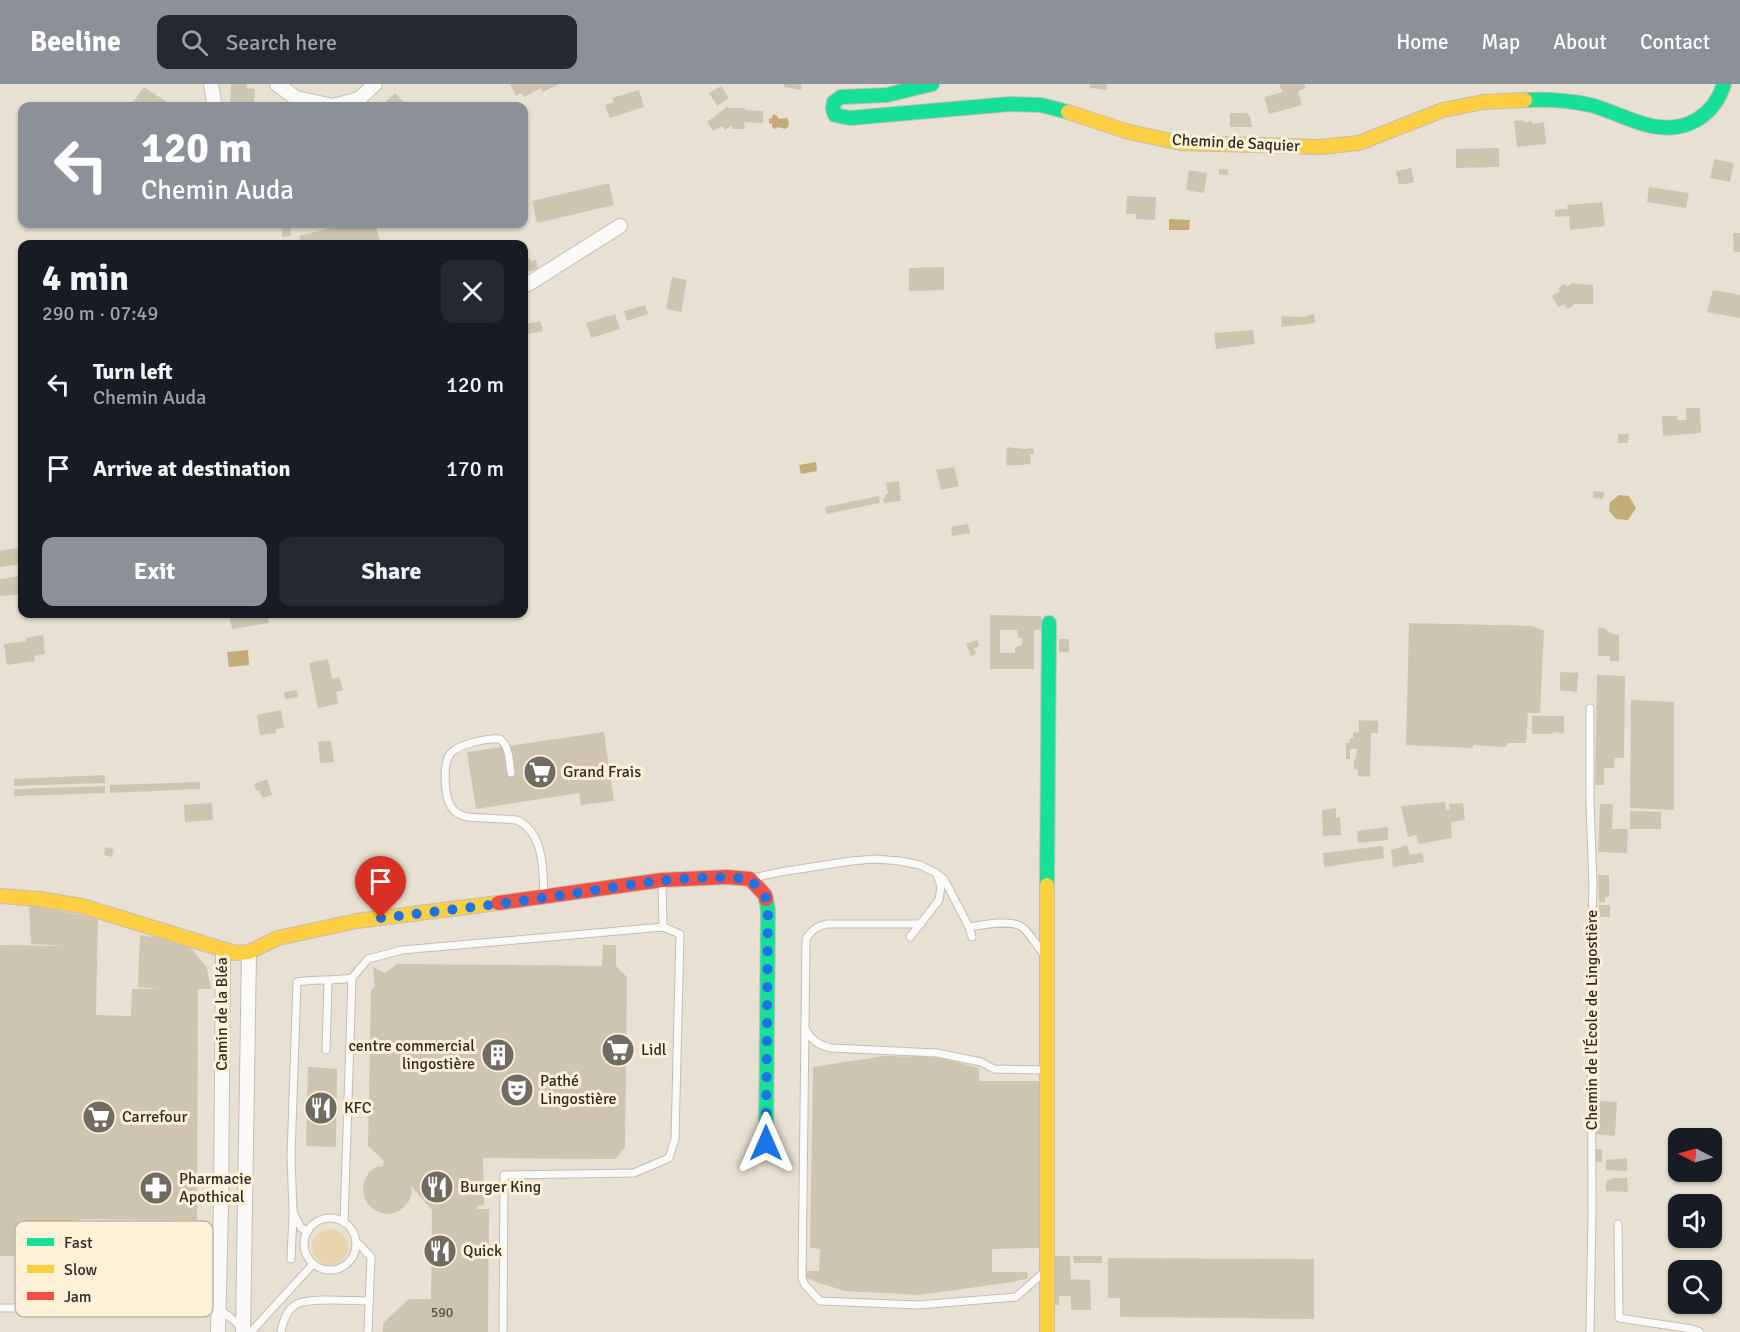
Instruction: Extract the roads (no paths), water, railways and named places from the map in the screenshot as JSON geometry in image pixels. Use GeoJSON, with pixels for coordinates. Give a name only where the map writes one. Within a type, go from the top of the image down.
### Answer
{"type":"FeatureCollection","features":[{"type":"Feature","properties":{"kind":"street"},"geometry":{"type":"LineString","coordinates":[[211,84],[214,102]]}},
{"type":"Feature","properties":{"kind":"street"},"geometry":{"type":"LineString","coordinates":[[277,84],[296,98],[314,102]]}},
{"type":"Feature","properties":{"kind":"street"},"geometry":{"type":"LineString","coordinates":[[348,102],[359,99],[375,84]]}},
{"type":"Feature","properties":{"kind":"street","name":"Chemin de Saquier"},"geometry":{"type":"LineString","coordinates":[[932,84],[898,94],[836,99],[832,104],[832,110],[835,115],[850,118],[1010,104],[1041,105],[1129,132],[1181,143],[1320,147],[1359,143],[1443,110],[1483,102],[1526,99],[1580,102],[1651,126],[1662,128],[1681,126],[1706,116],[1717,103],[1724,84]]}},
{"type":"Feature","properties":{"kind":"street"},"geometry":{"type":"LineString","coordinates":[[528,284],[620,226]]}},
{"type":"Feature","properties":{"kind":"street"},"geometry":{"type":"LineString","coordinates":[[1047,1332],[1049,623]]}},
{"type":"Feature","properties":{"kind":"street"},"geometry":{"type":"LineString","coordinates":[[223,950],[235,953],[249,952],[278,938],[357,921],[662,880],[727,877],[750,879],[765,895],[768,910],[766,1143]]}},
{"type":"Feature","properties":{"kind":"street","name":"Camin de la Bléa"},"geometry":{"type":"LineString","coordinates":[[0,897],[39,899],[82,906],[223,950],[218,1332]]}},
{"type":"Feature","properties":{"kind":"street","name":"Camin de la Bléa"},"geometry":{"type":"LineString","coordinates":[[243,1332],[249,952]]}},
{"type":"Feature","properties":{"kind":"lane","name":"Chemin de l'École de Lingostière"},"geometry":{"type":"LineString","coordinates":[[1590,708],[1593,884],[1590,1332]]}},
{"type":"Feature","properties":{"kind":"lane"},"geometry":{"type":"LineString","coordinates":[[511,773],[508,750],[506,744],[500,739],[462,746],[452,751],[447,759],[445,777],[448,801],[452,809],[460,815],[517,820],[528,828],[535,836],[540,850],[544,897]]}},
{"type":"Feature","properties":{"kind":"lane"},"geometry":{"type":"LineString","coordinates":[[750,879],[826,864],[874,859],[920,865],[944,879],[972,937]]}},
{"type":"Feature","properties":{"kind":"lane"},"geometry":{"type":"LineString","coordinates":[[910,937],[940,896],[941,886],[936,873]]}},
{"type":"Feature","properties":{"kind":"lane"},"geometry":{"type":"LineString","coordinates":[[662,880],[663,927]]}},
{"type":"Feature","properties":{"kind":"lane"},"geometry":{"type":"LineString","coordinates":[[969,927],[983,924],[1012,923],[1018,925],[1047,958]]}},
{"type":"Feature","properties":{"kind":"lane"},"geometry":{"type":"LineString","coordinates":[[921,924],[827,924],[816,927],[806,939],[802,1278],[805,1285],[820,1301],[918,1305],[1016,1297],[1047,1269]]}},
{"type":"Feature","properties":{"kind":"lane"},"geometry":{"type":"LineString","coordinates":[[344,1223],[352,978],[368,959],[402,950],[663,927],[680,934],[675,1139],[669,1158],[633,1173],[504,1175],[503,1332]]}},
{"type":"Feature","properties":{"kind":"lane"},"geometry":{"type":"LineString","coordinates":[[291,1259],[293,1212],[291,1156],[297,982],[352,978]]}},
{"type":"Feature","properties":{"kind":"lane"},"geometry":{"type":"LineString","coordinates":[[326,1050],[328,981]]}},
{"type":"Feature","properties":{"kind":"lane"},"geometry":{"type":"LineString","coordinates":[[805,1028],[816,1043],[831,1048],[939,1053],[981,1062],[994,1069],[1047,1070]]}},
{"type":"Feature","properties":{"kind":"lane"},"geometry":{"type":"LineString","coordinates":[[293,1212],[301,1227],[308,1231]]}},
{"type":"Feature","properties":{"kind":"lane"},"geometry":{"type":"LineString","coordinates":[[356,1241],[354,1256],[343,1267],[327,1270],[313,1264],[305,1249],[308,1231],[321,1221],[337,1220],[344,1223],[353,1233],[356,1241],[370,1257],[368,1332]]}},
{"type":"Feature","properties":{"kind":"lane"},"geometry":{"type":"LineString","coordinates":[[1618,1224],[1619,1318],[1700,1332]]}},
{"type":"Feature","properties":{"kind":"lane"},"geometry":{"type":"LineString","coordinates":[[251,1332],[313,1264]]}},
{"type":"Feature","properties":{"kind":"lane"},"geometry":{"type":"LineString","coordinates":[[281,1332],[287,1314],[297,1304],[311,1301],[370,1301]]}},
{"type":"Feature","properties":{"kind":"lane"},"geometry":{"type":"LineString","coordinates":[[213,1308],[218,1308],[236,1322],[243,1332]]}},
{"type":"Feature","properties":{"kind":"place","name":"Grand Frais"},"geometry":{"type":"Point","coordinates":[540,772]}},
{"type":"Feature","properties":{"kind":"place","name":"Lidl"},"geometry":{"type":"Point","coordinates":[618,1050]}},
{"type":"Feature","properties":{"kind":"place","name":"centre commercial lingostière"},"geometry":{"type":"Point","coordinates":[498,1055]}},
{"type":"Feature","properties":{"kind":"place","name":"Pathé Lingostière"},"geometry":{"type":"Point","coordinates":[517,1090]}},
{"type":"Feature","properties":{"kind":"place","name":"KFC"},"geometry":{"type":"Point","coordinates":[321,1108]}},
{"type":"Feature","properties":{"kind":"place","name":"Carrefour"},"geometry":{"type":"Point","coordinates":[99,1117]}},
{"type":"Feature","properties":{"kind":"place","name":"Burger King"},"geometry":{"type":"Point","coordinates":[437,1187]}},
{"type":"Feature","properties":{"kind":"place","name":"Pharmacie Apothical"},"geometry":{"type":"Point","coordinates":[156,1188]}},
{"type":"Feature","properties":{"kind":"place","name":"Quick"},"geometry":{"type":"Point","coordinates":[440,1251]}}]}
